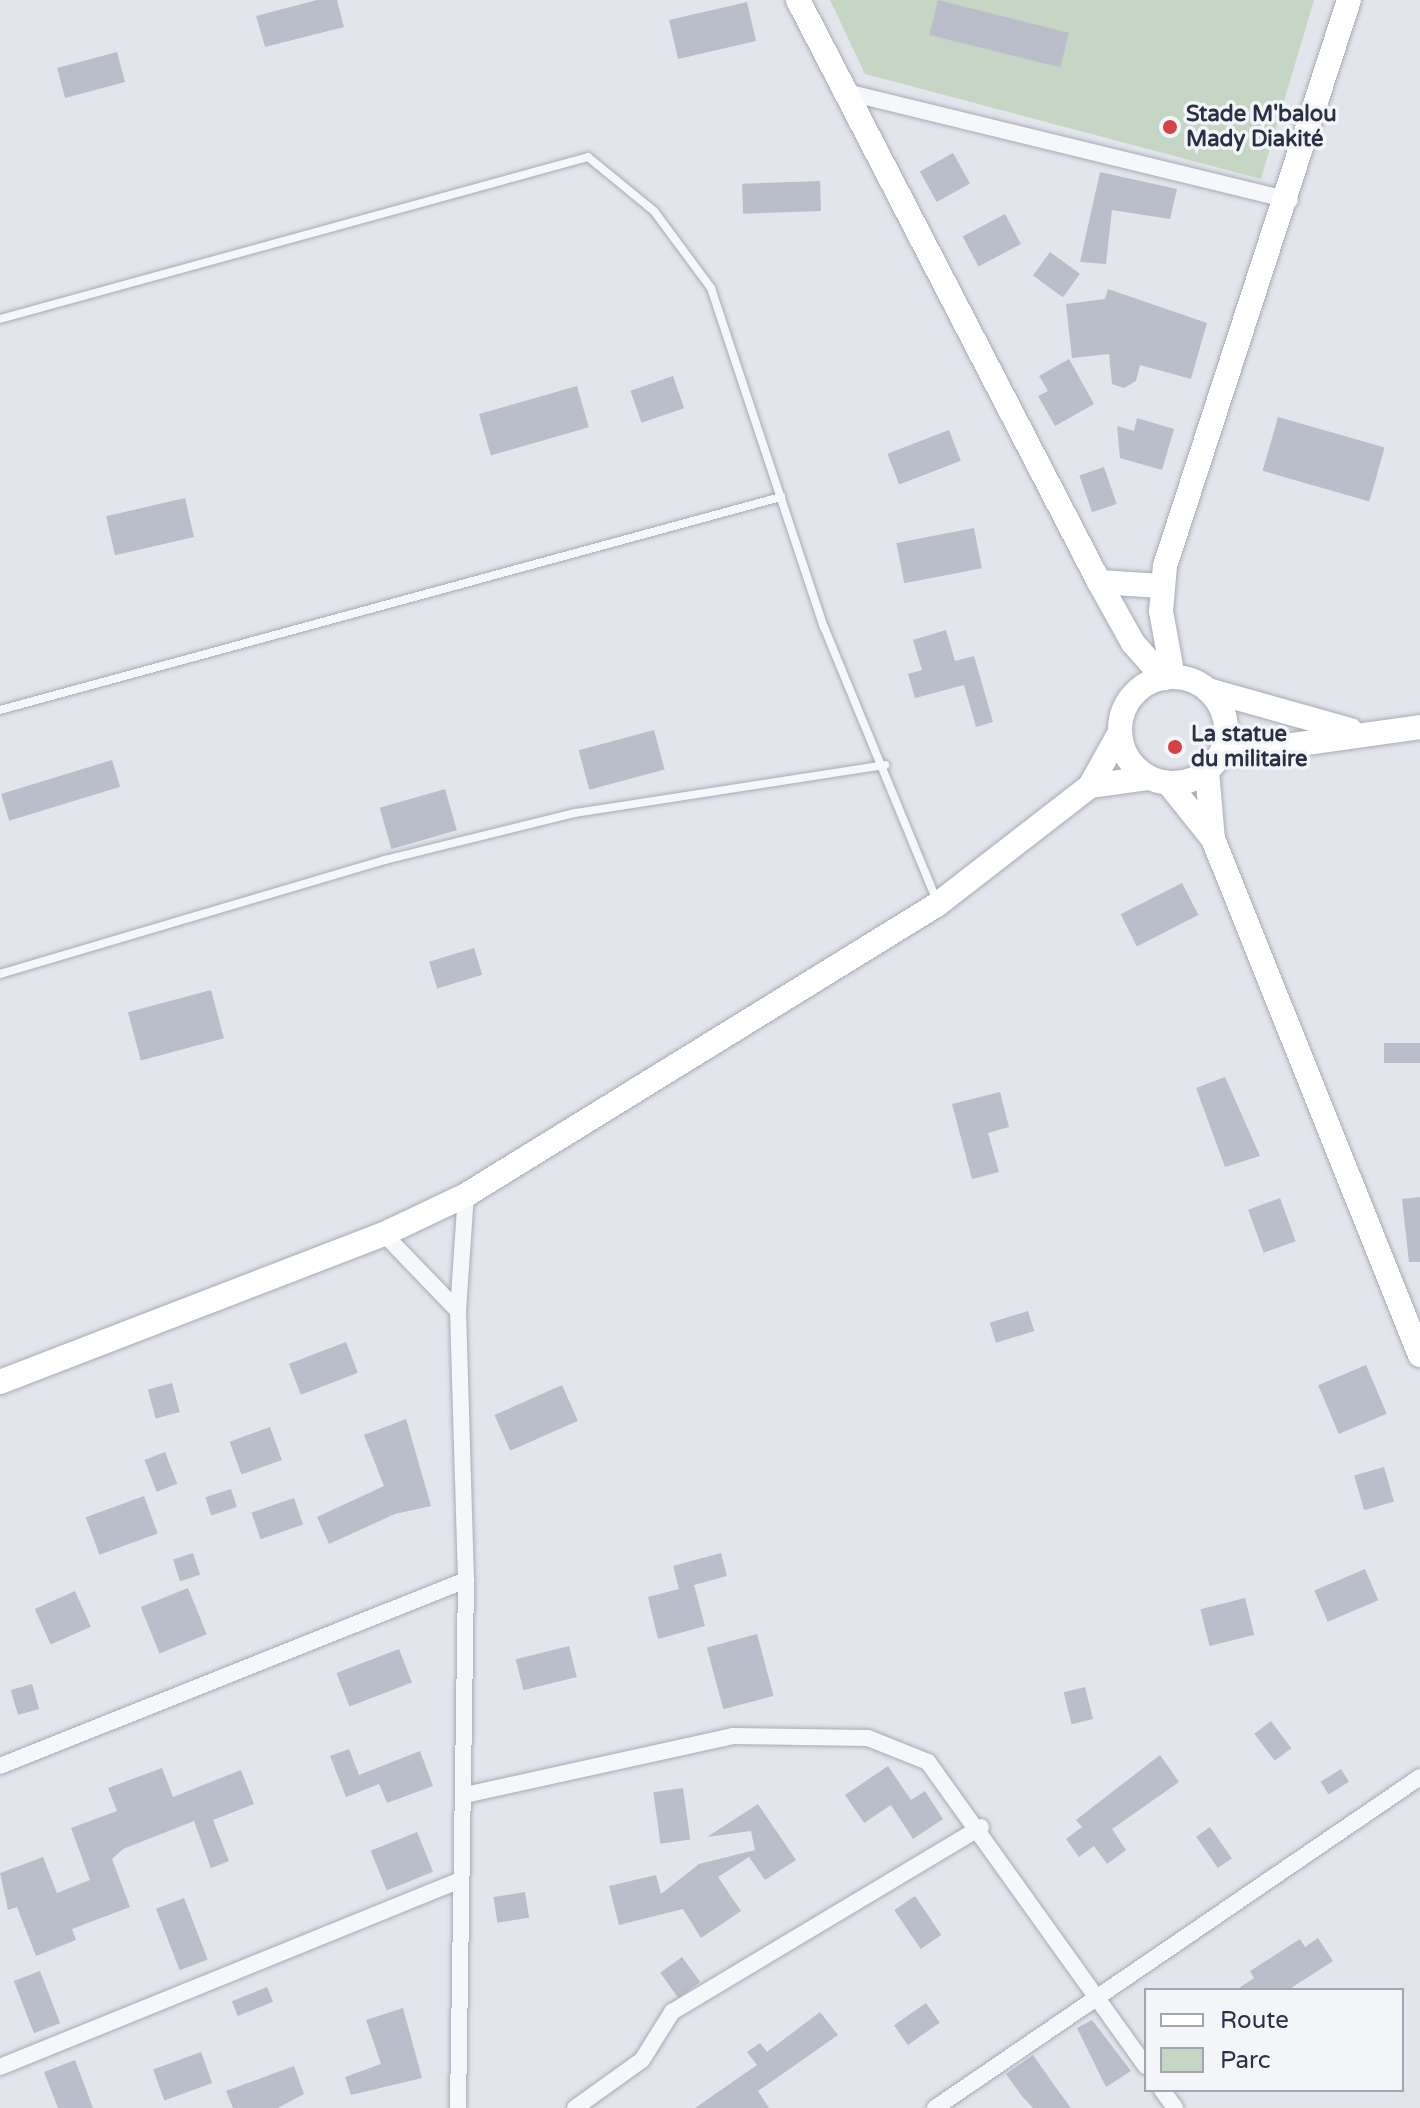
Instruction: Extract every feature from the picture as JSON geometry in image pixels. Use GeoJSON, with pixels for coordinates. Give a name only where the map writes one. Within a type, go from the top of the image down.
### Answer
{"type":"FeatureCollection","features":[{"type":"Feature","properties":{"kind":"street"},"geometry":{"type":"LineString","coordinates":[[798,0],[1133,643],[1168,677],[1356,732]]}},
{"type":"Feature","properties":{"kind":"street"},"geometry":{"type":"LineString","coordinates":[[1168,677],[1161,586],[1290,200],[1349,0]]}},
{"type":"Feature","properties":{"kind":"street"},"geometry":{"type":"LineString","coordinates":[[846,92],[1290,200]]}},
{"type":"Feature","properties":{"kind":"street"},"geometry":{"type":"LineString","coordinates":[[1099,582],[1161,586]]}},
{"type":"Feature","properties":{"kind":"street"},"geometry":{"type":"LineString","coordinates":[[0,1382],[384,1234],[466,1195],[938,904],[1090,786],[1119,734],[1133,694],[1133,643]]}},
{"type":"Feature","properties":{"kind":"street"},"geometry":{"type":"LineString","coordinates":[[1133,694],[1168,677]]}},
{"type":"Feature","properties":{"kind":"street"},"geometry":{"type":"LineString","coordinates":[[1208,690],[1226,720],[1214,763],[1213,839]]}},
{"type":"Feature","properties":{"kind":"street"},"geometry":{"type":"LineString","coordinates":[[1090,786],[1159,781],[1214,763],[1356,732],[1420,727]]}},
{"type":"Feature","properties":{"kind":"street"},"geometry":{"type":"LineString","coordinates":[[1119,734],[1124,752],[1159,781],[1213,839],[1420,1355]]}},
{"type":"Feature","properties":{"kind":"street"},"geometry":{"type":"LineString","coordinates":[[458,2108],[458,1881],[465,1795],[466,1580],[458,1311],[466,1195]]}},
{"type":"Feature","properties":{"kind":"street"},"geometry":{"type":"LineString","coordinates":[[384,1234],[458,1311]]}},
{"type":"Feature","properties":{"kind":"street"},"geometry":{"type":"LineString","coordinates":[[0,1766],[466,1580]]}},
{"type":"Feature","properties":{"kind":"street"},"geometry":{"type":"LineString","coordinates":[[465,1795],[733,1736],[868,1738],[928,1762],[981,1827],[1144,2063]]}},
{"type":"Feature","properties":{"kind":"street"},"geometry":{"type":"LineString","coordinates":[[935,2108],[1096,1993],[1420,1777]]}},
{"type":"Feature","properties":{"kind":"street"},"geometry":{"type":"LineString","coordinates":[[575,2108],[642,2060],[672,2012],[981,1827]]}},
{"type":"Feature","properties":{"kind":"street"},"geometry":{"type":"LineString","coordinates":[[0,2067],[458,1881]]}},
{"type":"Feature","properties":{"kind":"lane"},"geometry":{"type":"LineString","coordinates":[[0,319],[588,157],[654,211],[711,288],[824,627],[885,765],[938,904]]}},
{"type":"Feature","properties":{"kind":"lane"},"geometry":{"type":"LineString","coordinates":[[0,710],[781,497]]}},
{"type":"Feature","properties":{"kind":"lane"},"geometry":{"type":"LineString","coordinates":[[0,974],[385,860],[575,813],[885,765]]}},
{"type":"Feature","properties":{"kind":"green space","name":"Stade M'balou Mady Diakité"},"geometry":{"type":"Polygon","coordinates":[[[830,0],[1314,0],[1261,179],[865,74],[830,0]]]}},
{"type":"Feature","properties":{"kind":"building"},"geometry":{"type":"Polygon","coordinates":[[[317,0],[337,0],[344,27],[265,47],[256,16],[317,0]]]}},
{"type":"Feature","properties":{"kind":"building"},"geometry":{"type":"Polygon","coordinates":[[[938,0],[1069,33],[1060,68],[929,35],[938,0]]]}},
{"type":"Feature","properties":{"kind":"building"},"geometry":{"type":"Polygon","coordinates":[[[747,2],[756,41],[678,59],[669,20],[747,2]]]}},
{"type":"Feature","properties":{"kind":"building"},"geometry":{"type":"Polygon","coordinates":[[[117,52],[125,82],[65,98],[57,68],[117,52]]]}},
{"type":"Feature","properties":{"kind":"building"},"geometry":{"type":"Polygon","coordinates":[[[953,153],[970,184],[937,202],[920,171],[953,153]]]}},
{"type":"Feature","properties":{"kind":"building"},"geometry":{"type":"Polygon","coordinates":[[[1100,172],[1177,189],[1170,219],[1112,210],[1106,264],[1080,262],[1100,172]]]}},
{"type":"Feature","properties":{"kind":"building"},"geometry":{"type":"Polygon","coordinates":[[[820,181],[821,211],[743,214],[742,184],[820,181]]]}},
{"type":"Feature","properties":{"kind":"building"},"geometry":{"type":"Polygon","coordinates":[[[1005,214],[1021,244],[979,267],[963,237],[1005,214]]]}},
{"type":"Feature","properties":{"kind":"building"},"geometry":{"type":"Polygon","coordinates":[[[1050,252],[1080,274],[1063,297],[1033,275],[1050,252]]]}},
{"type":"Feature","properties":{"kind":"building"},"geometry":{"type":"Polygon","coordinates":[[[1108,289],[1207,323],[1191,379],[1140,365],[1136,381],[1124,388],[1112,384],[1109,354],[1072,358],[1066,304],[1105,299],[1108,289]]]}},
{"type":"Feature","properties":{"kind":"building"},"geometry":{"type":"Polygon","coordinates":[[[1069,359],[1094,404],[1055,426],[1038,396],[1048,391],[1039,376],[1069,359]]]}},
{"type":"Feature","properties":{"kind":"building"},"geometry":{"type":"Polygon","coordinates":[[[673,376],[684,408],[642,423],[630,391],[673,376]]]}},
{"type":"Feature","properties":{"kind":"building"},"geometry":{"type":"Polygon","coordinates":[[[577,386],[589,427],[491,455],[479,414],[577,386]]]}},
{"type":"Feature","properties":{"kind":"building"},"geometry":{"type":"Polygon","coordinates":[[[1278,417],[1385,448],[1369,501],[1263,471],[1278,417]]]}},
{"type":"Feature","properties":{"kind":"building"},"geometry":{"type":"Polygon","coordinates":[[[1137,418],[1174,429],[1162,470],[1120,458],[1117,426],[1134,431],[1137,418]]]}},
{"type":"Feature","properties":{"kind":"building"},"geometry":{"type":"Polygon","coordinates":[[[949,430],[961,461],[899,484],[887,454],[949,430]]]}},
{"type":"Feature","properties":{"kind":"building"},"geometry":{"type":"Polygon","coordinates":[[[1104,467],[1117,504],[1092,512],[1079,475],[1104,467]]]}},
{"type":"Feature","properties":{"kind":"building"},"geometry":{"type":"Polygon","coordinates":[[[185,498],[194,537],[115,555],[106,516],[185,498]]]}},
{"type":"Feature","properties":{"kind":"building"},"geometry":{"type":"Polygon","coordinates":[[[974,528],[982,568],[904,583],[896,543],[974,528]]]}},
{"type":"Feature","properties":{"kind":"building"},"geometry":{"type":"Polygon","coordinates":[[[946,630],[955,661],[974,656],[993,722],[976,727],[964,685],[915,698],[908,674],[922,670],[913,640],[946,630]]]}},
{"type":"Feature","properties":{"kind":"building"},"geometry":{"type":"Polygon","coordinates":[[[654,730],[665,770],[589,790],[579,750],[654,730]]]}},
{"type":"Feature","properties":{"kind":"building"},"geometry":{"type":"Polygon","coordinates":[[[112,760],[120,787],[9,821],[1,794],[112,760]]]}},
{"type":"Feature","properties":{"kind":"building"},"geometry":{"type":"Polygon","coordinates":[[[445,789],[457,830],[391,849],[380,808],[445,789]]]}},
{"type":"Feature","properties":{"kind":"building"},"geometry":{"type":"Polygon","coordinates":[[[1182,883],[1198,915],[1137,946],[1121,914],[1182,883]]]}},
{"type":"Feature","properties":{"kind":"building"},"geometry":{"type":"Polygon","coordinates":[[[474,948],[482,975],[437,989],[429,962],[474,948]]]}},
{"type":"Feature","properties":{"kind":"building"},"geometry":{"type":"Polygon","coordinates":[[[211,990],[224,1038],[141,1061],[128,1012],[211,990]]]}},
{"type":"Feature","properties":{"kind":"building"},"geometry":{"type":"Polygon","coordinates":[[[1384,1043],[1420,1043],[1420,1063],[1384,1063],[1384,1043]]]}},
{"type":"Feature","properties":{"kind":"building"},"geometry":{"type":"Polygon","coordinates":[[[1225,1077],[1260,1156],[1225,1167],[1196,1088],[1225,1077]]]}},
{"type":"Feature","properties":{"kind":"building"},"geometry":{"type":"Polygon","coordinates":[[[1000,1092],[1009,1127],[988,1133],[999,1172],[972,1179],[952,1104],[1000,1092]]]}},
{"type":"Feature","properties":{"kind":"building"},"geometry":{"type":"Polygon","coordinates":[[[1420,1197],[1420,1262],[1409,1262],[1402,1199],[1420,1197]]]}},
{"type":"Feature","properties":{"kind":"building"},"geometry":{"type":"Polygon","coordinates":[[[1280,1198],[1296,1241],[1264,1253],[1248,1210],[1280,1198]]]}},
{"type":"Feature","properties":{"kind":"building"},"geometry":{"type":"Polygon","coordinates":[[[1028,1311],[1034,1331],[996,1343],[990,1323],[1028,1311]]]}},
{"type":"Feature","properties":{"kind":"building"},"geometry":{"type":"Polygon","coordinates":[[[346,1342],[358,1373],[301,1395],[289,1364],[346,1342]]]}},
{"type":"Feature","properties":{"kind":"building"},"geometry":{"type":"Polygon","coordinates":[[[1366,1365],[1387,1414],[1339,1434],[1318,1385],[1366,1365]]]}},
{"type":"Feature","properties":{"kind":"building"},"geometry":{"type":"Polygon","coordinates":[[[172,1383],[180,1412],[156,1418],[148,1389],[172,1383]]]}},
{"type":"Feature","properties":{"kind":"building"},"geometry":{"type":"Polygon","coordinates":[[[562,1385],[578,1421],[510,1451],[494,1415],[562,1385]]]}},
{"type":"Feature","properties":{"kind":"building"},"geometry":{"type":"Polygon","coordinates":[[[406,1419],[431,1506],[395,1514],[329,1544],[317,1517],[384,1486],[364,1435],[406,1419]]]}},
{"type":"Feature","properties":{"kind":"building"},"geometry":{"type":"Polygon","coordinates":[[[270,1427],[282,1460],[242,1475],[230,1442],[270,1427]]]}},
{"type":"Feature","properties":{"kind":"building"},"geometry":{"type":"Polygon","coordinates":[[[165,1452],[177,1484],[157,1492],[144,1460],[165,1452]]]}},
{"type":"Feature","properties":{"kind":"building"},"geometry":{"type":"Polygon","coordinates":[[[1384,1467],[1394,1502],[1364,1510],[1354,1476],[1384,1467]]]}},
{"type":"Feature","properties":{"kind":"building"},"geometry":{"type":"Polygon","coordinates":[[[231,1489],[237,1507],[211,1515],[205,1497],[231,1489]]]}},
{"type":"Feature","properties":{"kind":"building"},"geometry":{"type":"Polygon","coordinates":[[[144,1496],[158,1534],[99,1555],[86,1517],[144,1496]]]}},
{"type":"Feature","properties":{"kind":"building"},"geometry":{"type":"Polygon","coordinates":[[[294,1498],[303,1524],[261,1539],[251,1513],[294,1498]]]}},
{"type":"Feature","properties":{"kind":"building"},"geometry":{"type":"Polygon","coordinates":[[[193,1553],[200,1575],[180,1581],[173,1559],[193,1553]]]}},
{"type":"Feature","properties":{"kind":"building"},"geometry":{"type":"Polygon","coordinates":[[[721,1553],[727,1576],[694,1585],[705,1626],[658,1639],[648,1597],[679,1589],[673,1566],[721,1553]]]}},
{"type":"Feature","properties":{"kind":"building"},"geometry":{"type":"Polygon","coordinates":[[[1365,1569],[1378,1600],[1328,1622],[1314,1590],[1365,1569]]]}},
{"type":"Feature","properties":{"kind":"building"},"geometry":{"type":"Polygon","coordinates":[[[188,1588],[207,1634],[159,1653],[141,1607],[188,1588]]]}},
{"type":"Feature","properties":{"kind":"building"},"geometry":{"type":"Polygon","coordinates":[[[75,1591],[91,1627],[51,1645],[35,1609],[75,1591]]]}},
{"type":"Feature","properties":{"kind":"building"},"geometry":{"type":"Polygon","coordinates":[[[1245,1598],[1254,1635],[1210,1646],[1200,1609],[1245,1598]]]}},
{"type":"Feature","properties":{"kind":"building"},"geometry":{"type":"Polygon","coordinates":[[[757,1634],[774,1696],[723,1709],[707,1647],[757,1634]]]}},
{"type":"Feature","properties":{"kind":"building"},"geometry":{"type":"Polygon","coordinates":[[[569,1646],[577,1677],[523,1690],[516,1659],[569,1646]]]}},
{"type":"Feature","properties":{"kind":"building"},"geometry":{"type":"Polygon","coordinates":[[[399,1649],[412,1683],[349,1707],[336,1673],[399,1649]]]}},
{"type":"Feature","properties":{"kind":"building"},"geometry":{"type":"Polygon","coordinates":[[[32,1684],[39,1709],[18,1715],[11,1690],[32,1684]]]}},
{"type":"Feature","properties":{"kind":"building"},"geometry":{"type":"Polygon","coordinates":[[[1085,1687],[1093,1719],[1072,1724],[1064,1692],[1085,1687]]]}},
{"type":"Feature","properties":{"kind":"building"},"geometry":{"type":"Polygon","coordinates":[[[1271,1721],[1291,1748],[1275,1761],[1254,1734],[1271,1721]]]}},
{"type":"Feature","properties":{"kind":"building"},"geometry":{"type":"Polygon","coordinates":[[[349,1749],[359,1775],[420,1751],[433,1786],[387,1803],[379,1784],[346,1797],[330,1756],[349,1749]]]}},
{"type":"Feature","properties":{"kind":"building"},"geometry":{"type":"Polygon","coordinates":[[[1160,1755],[1179,1782],[1112,1829],[1126,1850],[1107,1864],[1094,1846],[1079,1857],[1066,1839],[1082,1827],[1076,1820],[1160,1755]]]}},
{"type":"Feature","properties":{"kind":"building"},"geometry":{"type":"Polygon","coordinates":[[[888,1766],[911,1800],[925,1791],[943,1819],[913,1839],[891,1805],[864,1823],[845,1795],[888,1766]]]}},
{"type":"Feature","properties":{"kind":"building"},"geometry":{"type":"Polygon","coordinates":[[[162,1768],[173,1797],[241,1770],[254,1804],[213,1820],[229,1861],[211,1868],[194,1821],[123,1849],[112,1859],[130,1907],[72,1929],[76,1940],[36,1956],[17,1907],[8,1910],[0,1873],[43,1857],[57,1893],[90,1880],[71,1828],[117,1811],[108,1788],[162,1768]]]}},
{"type":"Feature","properties":{"kind":"building"},"geometry":{"type":"Polygon","coordinates":[[[1341,1769],[1349,1782],[1329,1794],[1321,1782],[1341,1769]]]}},
{"type":"Feature","properties":{"kind":"building"},"geometry":{"type":"Polygon","coordinates":[[[683,1788],[690,1839],[661,1844],[653,1792],[683,1788]]]}},
{"type":"Feature","properties":{"kind":"building"},"geometry":{"type":"Polygon","coordinates":[[[758,1804],[796,1860],[765,1880],[749,1857],[718,1877],[741,1911],[701,1938],[683,1909],[619,1925],[609,1886],[656,1875],[661,1894],[699,1864],[755,1850],[751,1831],[707,1837],[758,1804]]]}},
{"type":"Feature","properties":{"kind":"building"},"geometry":{"type":"Polygon","coordinates":[[[1210,1827],[1232,1858],[1218,1868],[1196,1837],[1210,1827]]]}},
{"type":"Feature","properties":{"kind":"building"},"geometry":{"type":"Polygon","coordinates":[[[417,1832],[433,1872],[387,1891],[371,1851],[417,1832]]]}},
{"type":"Feature","properties":{"kind":"building"},"geometry":{"type":"Polygon","coordinates":[[[525,1892],[529,1918],[497,1923],[493,1897],[525,1892]]]}},
{"type":"Feature","properties":{"kind":"building"},"geometry":{"type":"Polygon","coordinates":[[[915,1896],[941,1935],[921,1949],[894,1910],[915,1896]]]}},
{"type":"Feature","properties":{"kind":"building"},"geometry":{"type":"Polygon","coordinates":[[[184,1898],[208,1960],[180,1970],[156,1909],[184,1898]]]}},
{"type":"Feature","properties":{"kind":"building"},"geometry":{"type":"Polygon","coordinates":[[[1318,1938],[1333,1961],[1291,1988],[1239,1988],[1254,1978],[1250,1971],[1300,1939],[1305,1947],[1318,1938]]]}},
{"type":"Feature","properties":{"kind":"building"},"geometry":{"type":"Polygon","coordinates":[[[682,1957],[700,1982],[678,1998],[660,1973],[682,1957]]]}},
{"type":"Feature","properties":{"kind":"building"},"geometry":{"type":"Polygon","coordinates":[[[40,1971],[60,2023],[34,2033],[14,1981],[40,1971]]]}},
{"type":"Feature","properties":{"kind":"building"},"geometry":{"type":"Polygon","coordinates":[[[267,1987],[273,2002],[238,2016],[232,2001],[267,1987]]]}},
{"type":"Feature","properties":{"kind":"building"},"geometry":{"type":"Polygon","coordinates":[[[926,2003],[940,2023],[908,2045],[894,2025],[926,2003]]]}},
{"type":"Feature","properties":{"kind":"building"},"geometry":{"type":"Polygon","coordinates":[[[403,2008],[422,2078],[351,2095],[345,2077],[381,2064],[366,2020],[403,2008]]]}},
{"type":"Feature","properties":{"kind":"building"},"geometry":{"type":"Polygon","coordinates":[[[820,2012],[838,2035],[758,2091],[769,2108],[695,2108],[757,2065],[747,2052],[760,2043],[767,2052],[820,2012]]]}},
{"type":"Feature","properties":{"kind":"building"},"geometry":{"type":"Polygon","coordinates":[[[1092,2020],[1131,2071],[1106,2087],[1077,2028],[1092,2020]]]}},
{"type":"Feature","properties":{"kind":"building"},"geometry":{"type":"Polygon","coordinates":[[[201,2052],[212,2083],[164,2100],[153,2069],[201,2052]]]}},
{"type":"Feature","properties":{"kind":"building"},"geometry":{"type":"Polygon","coordinates":[[[1033,2055],[1071,2108],[1033,2108],[1021,2095],[1006,2074],[1033,2055]]]}},
{"type":"Feature","properties":{"kind":"building"},"geometry":{"type":"Polygon","coordinates":[[[75,2060],[93,2108],[58,2108],[44,2072],[75,2060]]]}},
{"type":"Feature","properties":{"kind":"building"},"geometry":{"type":"Polygon","coordinates":[[[294,2066],[304,2094],[278,2108],[233,2108],[226,2091],[294,2066]]]}},
{"type":"Feature","properties":{"kind":"place","name":"Stade M'balou Mady Diakité"},"geometry":{"type":"Point","coordinates":[1170,127]}},
{"type":"Feature","properties":{"kind":"place","name":"La statue du militaire"},"geometry":{"type":"Point","coordinates":[1175,747]}}]}
